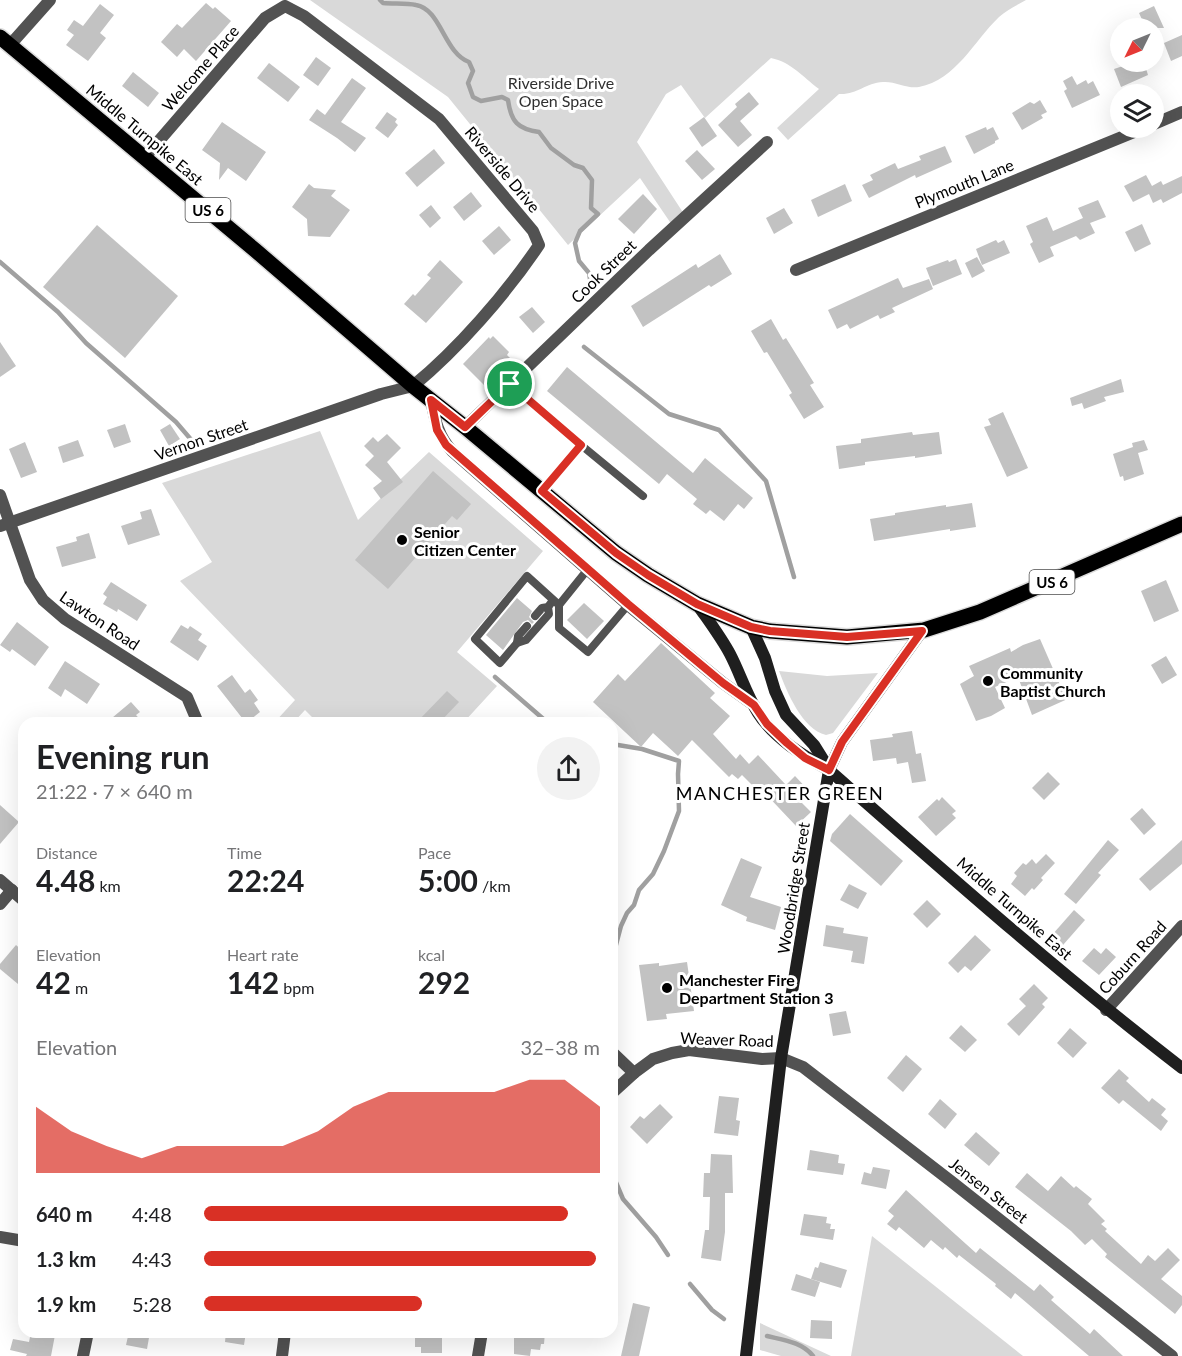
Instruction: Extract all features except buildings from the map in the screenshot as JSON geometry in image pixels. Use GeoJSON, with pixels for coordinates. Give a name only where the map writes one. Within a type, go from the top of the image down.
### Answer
{"type":"FeatureCollection","features":[{"type":"Feature","properties":{"kind":"main road","name":"Middle Turnpike East"},"geometry":{"type":"LineString","coordinates":[[5,41],[145,157],[412,386],[465,427],[616,553],[697,604],[730,653],[754,705],[767,724],[805,758],[829,770],[1106,1010],[1182,1068]]}},
{"type":"Feature","properties":{"kind":"main road","name":"US 6"},"geometry":{"type":"LineString","coordinates":[[697,604],[751,627],[770,631],[847,637],[922,631],[990,608],[1182,524]]}},
{"type":"Feature","properties":{"kind":"main road","name":"Middle Turnpike East"},"geometry":{"type":"LineString","coordinates":[[751,627],[786,715],[814,746],[829,770]]}},
{"type":"Feature","properties":{"kind":"main road","name":"Woodbridge Street"},"geometry":{"type":"LineString","coordinates":[[746,1356],[782,1058],[829,770],[842,742],[922,631]]}},
{"type":"Feature","properties":{"kind":"street"},"geometry":{"type":"LineString","coordinates":[[5,41],[50,0]]}},
{"type":"Feature","properties":{"kind":"street","name":"Welcome Place"},"geometry":{"type":"LineString","coordinates":[[145,157],[265,18],[285,6]]}},
{"type":"Feature","properties":{"kind":"street","name":"Riverside Drive"},"geometry":{"type":"LineString","coordinates":[[285,6],[322,29],[439,119],[533,231],[539,245],[516,280],[434,368],[412,386]]}},
{"type":"Feature","properties":{"kind":"street"},"geometry":{"type":"LineString","coordinates":[[1164,120],[1182,112]]}},
{"type":"Feature","properties":{"kind":"street","name":"Plymouth Lane"},"geometry":{"type":"LineString","coordinates":[[796,270],[1119,138]]}},
{"type":"Feature","properties":{"kind":"street","name":"Cook Street"},"geometry":{"type":"LineString","coordinates":[[465,427],[649,250],[767,142]]}},
{"type":"Feature","properties":{"kind":"street","name":"Vernon Street"},"geometry":{"type":"LineString","coordinates":[[5,524],[381,394],[412,386]]}},
{"type":"Feature","properties":{"kind":"street","name":"Middle Turnpike East"},"geometry":{"type":"LineString","coordinates":[[431,400],[437,430],[446,445],[628,604],[723,683],[754,705]]}},
{"type":"Feature","properties":{"kind":"street","name":"Lawton Road"},"geometry":{"type":"LineString","coordinates":[[0,495],[5,524],[30,580],[43,600],[64,618],[187,697],[195,717]]}},
{"type":"Feature","properties":{"kind":"street"},"geometry":{"type":"LineString","coordinates":[[0,880],[18,896]]}},
{"type":"Feature","properties":{"kind":"street"},"geometry":{"type":"LineString","coordinates":[[0,904],[12,890]]}},
{"type":"Feature","properties":{"kind":"street","name":"Coburn Road"},"geometry":{"type":"LineString","coordinates":[[1106,1010],[1182,926]]}},
{"type":"Feature","properties":{"kind":"street","name":"Weaver Road"},"geometry":{"type":"LineString","coordinates":[[618,1088],[653,1059],[672,1053],[689,1050],[762,1059],[782,1058]]}},
{"type":"Feature","properties":{"kind":"street"},"geometry":{"type":"LineString","coordinates":[[618,1058],[634,1073]]}},
{"type":"Feature","properties":{"kind":"street","name":"Jensen Street"},"geometry":{"type":"LineString","coordinates":[[782,1058],[803,1067],[1172,1356]]}},
{"type":"Feature","properties":{"kind":"street"},"geometry":{"type":"LineString","coordinates":[[0,1238],[18,1240]]}},
{"type":"Feature","properties":{"kind":"street"},"geometry":{"type":"LineString","coordinates":[[83,1356],[87,1338]]}},
{"type":"Feature","properties":{"kind":"street"},"geometry":{"type":"LineString","coordinates":[[282,1356],[284,1338]]}},
{"type":"Feature","properties":{"kind":"street"},"geometry":{"type":"LineString","coordinates":[[478,1356],[481,1338]]}},
{"type":"Feature","properties":{"kind":"lane"},"geometry":{"type":"LineString","coordinates":[[510,384],[643,496]]}},
{"type":"Feature","properties":{"kind":"lane"},"geometry":{"type":"LineString","coordinates":[[542,491],[581,445]]}},
{"type":"Feature","properties":{"kind":"lane"},"geometry":{"type":"LineString","coordinates":[[588,569],[554,604],[542,623],[526,640],[517,643],[500,663],[475,639],[527,576],[554,604],[559,628],[588,652],[628,604]]}},
{"type":"Feature","properties":{"kind":"lane"},"geometry":{"type":"LineString","coordinates":[[535,616],[542,608],[554,604]]}},
{"type":"Feature","properties":{"kind":"lane"},"geometry":{"type":"LineString","coordinates":[[517,643],[518,636],[527,626]]}},
{"type":"Feature","properties":{"kind":"green space","name":"Riverside Drive Open Space"},"geometry":{"type":"Polygon","coordinates":[[[310,0],[1026,0],[999,17],[964,58],[944,76],[919,87],[883,82],[871,84],[851,93],[839,94],[788,140],[777,128],[819,89],[785,63],[771,58],[705,118],[681,85],[666,94],[637,142],[684,214],[672,225],[640,178],[568,245],[448,97],[310,0]]]}},
{"type":"Feature","properties":{"kind":"green space"},"geometry":{"type":"Polygon","coordinates":[[[320,431],[358,520],[429,452],[543,551],[457,652],[497,686],[469,717],[312,717],[305,710],[299,717],[279,717],[295,700],[180,581],[212,562],[162,483],[320,431]]]}},
{"type":"Feature","properties":{"kind":"green space"},"geometry":{"type":"Polygon","coordinates":[[[779,671],[827,676],[878,673],[833,733],[826,735],[810,725],[796,709],[779,671]]]}},
{"type":"Feature","properties":{"kind":"green space"},"geometry":{"type":"Polygon","coordinates":[[[872,1236],[1023,1356],[851,1356],[872,1236]]]}},
{"type":"Feature","properties":{"kind":"green space"},"geometry":{"type":"Polygon","coordinates":[[[760,1323],[831,1356],[781,1356],[760,1350],[760,1323]]]}},
{"type":"Feature","properties":{"kind":"waterway"},"geometry":{"type":"LineString","coordinates":[[380,0],[383,3],[412,4],[424,8],[437,22],[454,50],[469,62],[473,71],[468,83],[473,97],[481,101],[502,97],[508,100],[511,114],[517,123],[526,129],[539,132],[551,148],[574,165],[583,168],[592,180],[591,208],[598,214],[580,231],[575,243],[579,261],[589,273],[591,285]]}},
{"type":"Feature","properties":{"kind":"waterway"},"geometry":{"type":"LineString","coordinates":[[0,262],[58,312],[86,343],[176,422],[194,443]]}},
{"type":"Feature","properties":{"kind":"waterway"},"geometry":{"type":"LineString","coordinates":[[584,347],[669,414],[719,430],[766,481],[794,577]]}},
{"type":"Feature","properties":{"kind":"waterway"},"geometry":{"type":"LineString","coordinates":[[495,677],[541,717]]}},
{"type":"Feature","properties":{"kind":"waterway"},"geometry":{"type":"LineString","coordinates":[[618,745],[642,749],[679,761],[679,811],[653,874],[639,890],[634,905],[621,926],[618,937]]}},
{"type":"Feature","properties":{"kind":"waterway"},"geometry":{"type":"LineString","coordinates":[[618,1187],[623,1199],[656,1237],[668,1255]]}},
{"type":"Feature","properties":{"kind":"waterway"},"geometry":{"type":"LineString","coordinates":[[690,1284],[712,1310],[724,1319]]}},
{"type":"Feature","properties":{"kind":"waterway"},"geometry":{"type":"LineString","coordinates":[[767,1336],[798,1345],[813,1356]]}},
{"type":"Feature","properties":{"kind":"place","name":"Senior Citizen Center"},"geometry":{"type":"Point","coordinates":[402,540]}},
{"type":"Feature","properties":{"kind":"place","name":"Community Baptist Church"},"geometry":{"type":"Point","coordinates":[988,681]}},
{"type":"Feature","properties":{"kind":"place","name":"Manchester Fire Department Station 3"},"geometry":{"type":"Point","coordinates":[667,988]}},
{"type":"Feature","properties":{"kind":"district","name":"MANCHESTER GREEN"},"geometry":{"type":"Point","coordinates":[780,793]}},
{"type":"Feature","properties":{"kind":"route"},"geometry":{"type":"LineString","coordinates":[[510,384],[581,445],[542,491],[616,553],[677,593],[751,627],[770,631],[847,637],[922,631],[842,742],[829,770],[805,758],[787,743],[758,714],[754,705],[723,683],[628,604],[441,439],[431,400],[465,427],[510,384]]}}]}
